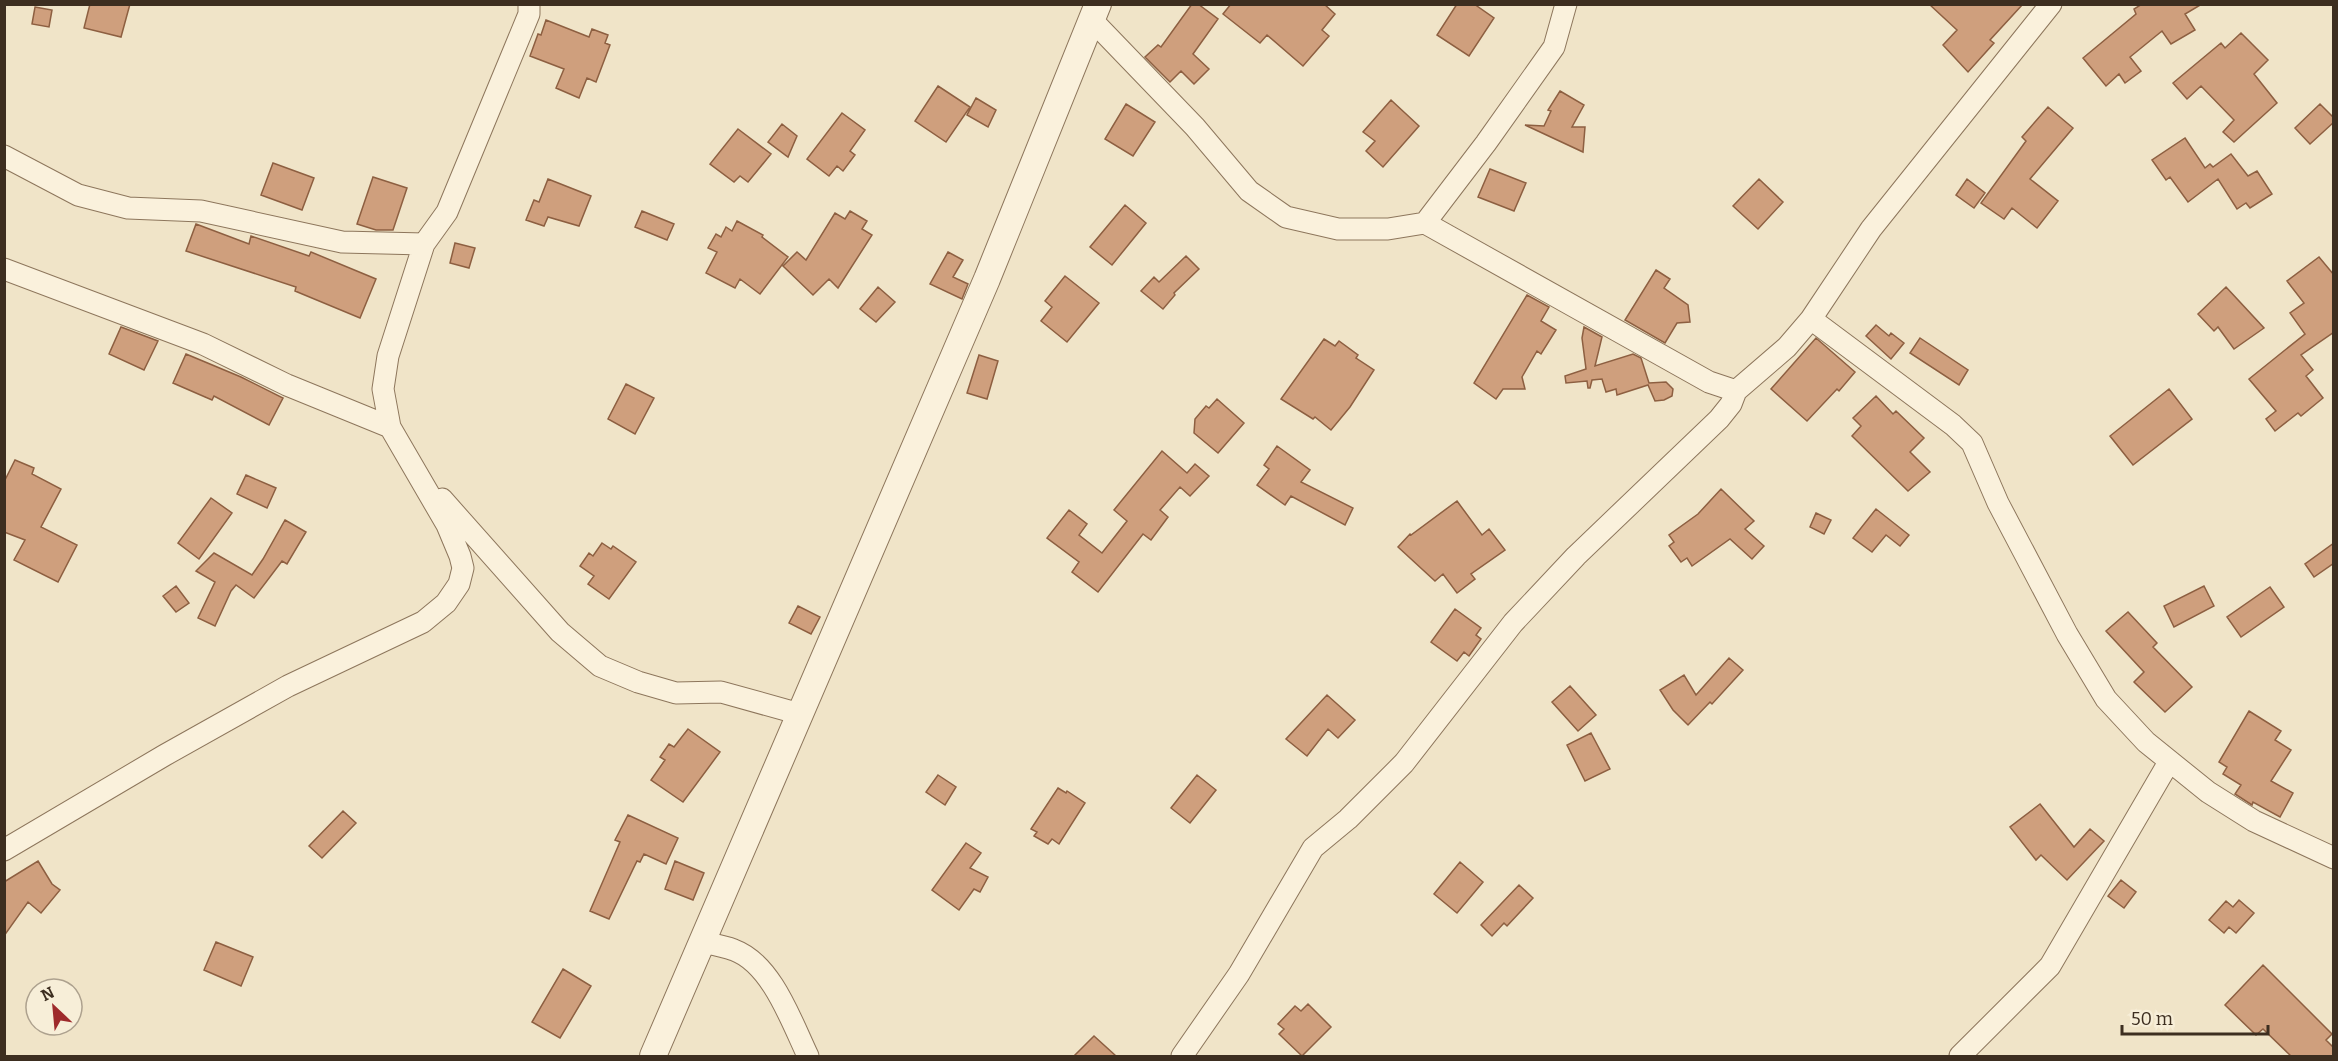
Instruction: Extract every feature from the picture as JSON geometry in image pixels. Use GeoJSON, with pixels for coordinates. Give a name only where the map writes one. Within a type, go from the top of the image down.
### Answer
{"type":"FeatureCollection","features":[{"type":"Feature","properties":{"kind":"street"},"geometry":{"type":"LineString","coordinates":[[4,850],[165,754],[288,686],[423,622],[446,603],[459,584],[463,568],[460,556],[447,525],[390,427],[383,389],[388,356],[424,244],[447,212],[521,35],[529,14],[529,4]]}},
{"type":"Feature","properties":{"kind":"street"},"geometry":{"type":"LineString","coordinates":[[1425,224],[1486,143],[1554,46],[1566,4]]}},
{"type":"Feature","properties":{"kind":"street"},"geometry":{"type":"LineString","coordinates":[[1182,1056],[1239,974],[1313,848],[1348,819],[1404,763],[1513,623],[1576,556],[1719,419],[1731,404],[1736,391],[1787,347],[1811,319],[1871,229],[2051,4]]}},
{"type":"Feature","properties":{"kind":"street"},"geometry":{"type":"LineString","coordinates":[[654,1056],[987,279],[1094,12],[1196,127],[1249,191],[1286,218],[1338,229],[1388,229],[1425,224],[1709,382],[1736,391]]}},
{"type":"Feature","properties":{"kind":"street"},"geometry":{"type":"LineString","coordinates":[[4,156],[78,195],[128,208],[201,211],[342,242],[424,244]]}},
{"type":"Feature","properties":{"kind":"street"},"geometry":{"type":"LineString","coordinates":[[4,269],[203,344],[287,385],[390,427]]}},
{"type":"Feature","properties":{"kind":"street"},"geometry":{"type":"LineString","coordinates":[[1811,319],[1953,425],[1972,443],[1998,503],[2067,634],[2106,699],[2169,762],[2208,792],[2254,821],[2334,858]]}},
{"type":"Feature","properties":{"kind":"street"},"geometry":{"type":"LineString","coordinates":[[416,470],[560,632],[600,666],[638,682],[676,693],[721,692],[800,714]]}},
{"type":"Feature","properties":{"kind":"street"},"geometry":{"type":"LineString","coordinates":[[463,568],[490,552]]}},
{"type":"Feature","properties":{"kind":"street"},"geometry":{"type":"LineString","coordinates":[[1960,1056],[2050,966],[2169,762]]}},
{"type":"Feature","properties":{"kind":"street"},"geometry":{"type":"LineString","coordinates":[[702,942],[735,950],[753,962],[775,987],[808,1056]]}},
{"type":"Feature","properties":{"kind":"building"},"geometry":{"type":"Polygon","coordinates":[[[90,4],[130,4],[121,37],[84,28],[90,4]]]}},
{"type":"Feature","properties":{"kind":"building"},"geometry":{"type":"Polygon","coordinates":[[[1192,4],[1198,4],[1218,19],[1193,54],[1209,69],[1194,84],[1181,71],[1170,82],[1145,57],[1158,45],[1161,47],[1192,4]]]}},
{"type":"Feature","properties":{"kind":"building"},"geometry":{"type":"Polygon","coordinates":[[[1231,4],[1324,4],[1335,14],[1322,30],[1329,36],[1303,66],[1267,35],[1260,43],[1223,14],[1231,4]]]}},
{"type":"Feature","properties":{"kind":"building"},"geometry":{"type":"Polygon","coordinates":[[[1457,4],[1474,4],[1494,18],[1469,56],[1437,35],[1457,4]]]}},
{"type":"Feature","properties":{"kind":"building"},"geometry":{"type":"Polygon","coordinates":[[[1929,4],[2023,4],[1990,40],[1994,43],[1968,72],[1943,45],[1957,30],[1929,4]]]}},
{"type":"Feature","properties":{"kind":"building"},"geometry":{"type":"Polygon","coordinates":[[[2142,4],[2202,4],[2185,14],[2195,30],[2171,44],[2162,31],[2130,57],[2141,71],[2125,83],[2119,74],[2106,86],[2083,58],[2136,14],[2134,9],[2142,4]]]}},
{"type":"Feature","properties":{"kind":"building"},"geometry":{"type":"Polygon","coordinates":[[[35,7],[52,10],[49,27],[32,24],[35,7]]]}},
{"type":"Feature","properties":{"kind":"building"},"geometry":{"type":"Polygon","coordinates":[[[546,20],[589,37],[592,29],[608,35],[605,43],[610,45],[596,82],[587,78],[579,98],[556,88],[564,69],[530,56],[546,20]]]}},
{"type":"Feature","properties":{"kind":"building"},"geometry":{"type":"Polygon","coordinates":[[[2241,33],[2268,60],[2254,74],[2277,103],[2234,142],[2223,132],[2234,120],[2201,86],[2187,99],[2173,83],[2221,43],[2225,48],[2241,33]]]}},
{"type":"Feature","properties":{"kind":"building"},"geometry":{"type":"Polygon","coordinates":[[[938,86],[970,107],[946,142],[915,121],[938,86]]]}},
{"type":"Feature","properties":{"kind":"building"},"geometry":{"type":"Polygon","coordinates":[[[1560,91],[1584,105],[1572,127],[1585,127],[1583,152],[1525,125],[1544,126],[1551,111],[1548,110],[1560,91]]]}},
{"type":"Feature","properties":{"kind":"building"},"geometry":{"type":"Polygon","coordinates":[[[976,98],[996,110],[988,127],[967,115],[976,98]]]}},
{"type":"Feature","properties":{"kind":"building"},"geometry":{"type":"Polygon","coordinates":[[[1391,100],[1419,126],[1383,167],[1366,151],[1375,141],[1363,132],[1391,100]]]}},
{"type":"Feature","properties":{"kind":"building"},"geometry":{"type":"Polygon","coordinates":[[[1126,104],[1155,122],[1133,156],[1105,139],[1126,104]]]}},
{"type":"Feature","properties":{"kind":"building"},"geometry":{"type":"Polygon","coordinates":[[[2320,104],[2334,118],[2334,122],[2310,144],[2295,128],[2320,104]]]}},
{"type":"Feature","properties":{"kind":"building"},"geometry":{"type":"Polygon","coordinates":[[[2048,107],[2073,128],[2030,179],[2058,201],[2037,228],[2012,208],[2004,219],[1981,203],[2026,141],[2022,137],[2048,107]]]}},
{"type":"Feature","properties":{"kind":"building"},"geometry":{"type":"Polygon","coordinates":[[[842,113],[865,130],[850,151],[855,155],[843,171],[837,166],[829,176],[807,159],[842,113]]]}},
{"type":"Feature","properties":{"kind":"building"},"geometry":{"type":"Polygon","coordinates":[[[782,124],[797,136],[788,157],[768,142],[782,124]]]}},
{"type":"Feature","properties":{"kind":"building"},"geometry":{"type":"Polygon","coordinates":[[[738,129],[771,154],[748,182],[740,176],[734,182],[710,164],[738,129]]]}},
{"type":"Feature","properties":{"kind":"building"},"geometry":{"type":"Polygon","coordinates":[[[2185,138],[2205,168],[2210,164],[2213,167],[2231,154],[2248,176],[2257,171],[2272,194],[2250,208],[2246,203],[2237,209],[2218,179],[2188,202],[2170,177],[2166,180],[2152,160],[2185,138]]]}},
{"type":"Feature","properties":{"kind":"building"},"geometry":{"type":"Polygon","coordinates":[[[273,163],[314,178],[302,210],[261,195],[273,163]]]}},
{"type":"Feature","properties":{"kind":"building"},"geometry":{"type":"Polygon","coordinates":[[[1490,169],[1526,183],[1514,211],[1478,197],[1490,169]]]}},
{"type":"Feature","properties":{"kind":"building"},"geometry":{"type":"Polygon","coordinates":[[[373,177],[407,188],[393,230],[376,230],[357,224],[373,177]]]}},
{"type":"Feature","properties":{"kind":"building"},"geometry":{"type":"Polygon","coordinates":[[[548,179],[591,196],[579,226],[548,217],[544,226],[526,220],[534,200],[539,202],[548,179]]]}},
{"type":"Feature","properties":{"kind":"building"},"geometry":{"type":"Polygon","coordinates":[[[1759,179],[1783,202],[1758,229],[1733,206],[1759,179]]]}},
{"type":"Feature","properties":{"kind":"building"},"geometry":{"type":"Polygon","coordinates":[[[1967,179],[1985,193],[1974,208],[1956,195],[1967,179]]]}},
{"type":"Feature","properties":{"kind":"building"},"geometry":{"type":"Polygon","coordinates":[[[1125,205],[1146,223],[1112,265],[1090,247],[1125,205]]]}},
{"type":"Feature","properties":{"kind":"building"},"geometry":{"type":"Polygon","coordinates":[[[642,211],[674,224],[667,240],[635,227],[642,211]]]}},
{"type":"Feature","properties":{"kind":"building"},"geometry":{"type":"Polygon","coordinates":[[[850,211],[867,221],[862,229],[872,235],[838,288],[829,279],[813,295],[783,266],[797,252],[806,260],[835,213],[845,219],[850,211]]]}},
{"type":"Feature","properties":{"kind":"building"},"geometry":{"type":"Polygon","coordinates":[[[737,221],[763,235],[762,237],[788,257],[760,294],[740,279],[735,288],[706,273],[717,252],[708,248],[716,234],[721,237],[726,227],[732,231],[737,221]]]}},
{"type":"Feature","properties":{"kind":"building"},"geometry":{"type":"Polygon","coordinates":[[[196,224],[249,244],[251,236],[309,256],[311,252],[376,279],[360,318],[295,291],[296,287],[186,251],[196,224]]]}},
{"type":"Feature","properties":{"kind":"building"},"geometry":{"type":"Polygon","coordinates":[[[455,243],[475,248],[469,268],[450,263],[455,243]]]}},
{"type":"Feature","properties":{"kind":"building"},"geometry":{"type":"Polygon","coordinates":[[[948,252],[963,260],[953,277],[968,284],[962,299],[930,284],[948,252]]]}},
{"type":"Feature","properties":{"kind":"building"},"geometry":{"type":"Polygon","coordinates":[[[1186,256],[1199,269],[1174,293],[1175,295],[1163,309],[1141,291],[1154,277],[1159,282],[1186,256]]]}},
{"type":"Feature","properties":{"kind":"building"},"geometry":{"type":"Polygon","coordinates":[[[2319,257],[2334,275],[2334,332],[2301,355],[2313,370],[2306,376],[2323,398],[2301,416],[2298,413],[2275,431],[2266,419],[2276,411],[2249,379],[2305,334],[2290,313],[2304,303],[2287,281],[2319,257]]]}},
{"type":"Feature","properties":{"kind":"building"},"geometry":{"type":"Polygon","coordinates":[[[1656,270],[1670,279],[1664,288],[1688,305],[1690,322],[1677,323],[1665,343],[1625,320],[1656,270]]]}},
{"type":"Feature","properties":{"kind":"building"},"geometry":{"type":"Polygon","coordinates":[[[1065,276],[1099,303],[1067,342],[1041,321],[1052,307],[1045,301],[1065,276]]]}},
{"type":"Feature","properties":{"kind":"building"},"geometry":{"type":"Polygon","coordinates":[[[878,287],[895,302],[876,322],[860,309],[878,287]]]}},
{"type":"Feature","properties":{"kind":"building"},"geometry":{"type":"Polygon","coordinates":[[[2226,287],[2264,328],[2234,349],[2218,327],[2214,331],[2198,314],[2226,287]]]}},
{"type":"Feature","properties":{"kind":"building"},"geometry":{"type":"Polygon","coordinates":[[[1527,295],[1549,307],[1541,321],[1556,330],[1541,354],[1537,351],[1522,377],[1525,389],[1503,389],[1496,399],[1474,383],[1527,295]]]}},
{"type":"Feature","properties":{"kind":"building"},"geometry":{"type":"Polygon","coordinates":[[[1876,325],[1889,336],[1891,333],[1904,343],[1891,359],[1866,336],[1876,325]]]}},
{"type":"Feature","properties":{"kind":"building"},"geometry":{"type":"Polygon","coordinates":[[[121,327],[158,341],[144,370],[109,354],[121,327]]]}},
{"type":"Feature","properties":{"kind":"building"},"geometry":{"type":"Polygon","coordinates":[[[1584,327],[1602,337],[1595,366],[1633,354],[1641,358],[1649,383],[1666,382],[1673,389],[1672,396],[1655,401],[1648,385],[1617,395],[1616,389],[1606,392],[1602,379],[1592,380],[1590,388],[1588,388],[1587,381],[1566,383],[1565,376],[1586,369],[1582,338],[1584,327]]]}},
{"type":"Feature","properties":{"kind":"building"},"geometry":{"type":"Polygon","coordinates":[[[1816,338],[1855,372],[1839,391],[1837,389],[1807,421],[1771,389],[1816,338]]]}},
{"type":"Feature","properties":{"kind":"building"},"geometry":{"type":"Polygon","coordinates":[[[1920,338],[1968,370],[1959,385],[1910,353],[1920,338]]]}},
{"type":"Feature","properties":{"kind":"building"},"geometry":{"type":"Polygon","coordinates":[[[1324,339],[1335,346],[1339,341],[1358,355],[1356,358],[1374,370],[1350,407],[1331,430],[1315,417],[1313,419],[1281,399],[1324,339]]]}},
{"type":"Feature","properties":{"kind":"building"},"geometry":{"type":"Polygon","coordinates":[[[186,354],[283,398],[269,425],[214,396],[212,400],[173,383],[186,354]]]}},
{"type":"Feature","properties":{"kind":"building"},"geometry":{"type":"Polygon","coordinates":[[[979,355],[998,361],[987,399],[967,393],[979,355]]]}},
{"type":"Feature","properties":{"kind":"building"},"geometry":{"type":"Polygon","coordinates":[[[626,384],[654,398],[635,434],[608,419],[626,384]]]}},
{"type":"Feature","properties":{"kind":"building"},"geometry":{"type":"Polygon","coordinates":[[[2169,389],[2192,419],[2133,465],[2110,436],[2169,389]]]}},
{"type":"Feature","properties":{"kind":"building"},"geometry":{"type":"Polygon","coordinates":[[[1876,396],[1893,414],[1896,411],[1924,438],[1910,452],[1930,472],[1908,491],[1852,436],[1861,426],[1853,418],[1876,396]]]}},
{"type":"Feature","properties":{"kind":"building"},"geometry":{"type":"Polygon","coordinates":[[[1217,399],[1244,423],[1218,453],[1194,433],[1195,419],[1206,406],[1209,408],[1217,399]]]}},
{"type":"Feature","properties":{"kind":"building"},"geometry":{"type":"Polygon","coordinates":[[[1277,446],[1310,470],[1301,482],[1353,508],[1345,525],[1291,496],[1285,505],[1257,485],[1269,469],[1264,465],[1277,446]]]}},
{"type":"Feature","properties":{"kind":"building"},"geometry":{"type":"Polygon","coordinates":[[[1162,451],[1187,473],[1195,464],[1209,476],[1190,496],[1180,487],[1160,510],[1168,517],[1151,540],[1143,534],[1098,592],[1072,572],[1079,562],[1047,538],[1069,510],[1087,524],[1079,535],[1102,553],[1127,521],[1114,510],[1162,451]]]}},
{"type":"Feature","properties":{"kind":"building"},"geometry":{"type":"Polygon","coordinates":[[[15,460],[34,468],[32,474],[61,489],[41,527],[77,545],[58,582],[14,560],[25,540],[4,532],[4,482],[15,460]]]}},
{"type":"Feature","properties":{"kind":"building"},"geometry":{"type":"Polygon","coordinates":[[[246,475],[276,488],[267,508],[237,494],[246,475]]]}},
{"type":"Feature","properties":{"kind":"building"},"geometry":{"type":"Polygon","coordinates":[[[1721,489],[1754,521],[1745,529],[1764,546],[1752,559],[1730,539],[1692,566],[1687,558],[1681,562],[1669,546],[1674,542],[1669,535],[1698,514],[1721,489]]]}},
{"type":"Feature","properties":{"kind":"building"},"geometry":{"type":"Polygon","coordinates":[[[211,498],[232,513],[199,559],[178,543],[211,498]]]}},
{"type":"Feature","properties":{"kind":"building"},"geometry":{"type":"Polygon","coordinates":[[[1457,501],[1482,535],[1489,529],[1505,550],[1471,574],[1475,579],[1457,593],[1443,574],[1435,581],[1398,547],[1410,534],[1457,501]]]}},
{"type":"Feature","properties":{"kind":"building"},"geometry":{"type":"Polygon","coordinates":[[[1876,509],[1909,535],[1900,546],[1886,535],[1872,552],[1853,538],[1876,509]]]}},
{"type":"Feature","properties":{"kind":"building"},"geometry":{"type":"Polygon","coordinates":[[[1816,513],[1831,520],[1824,534],[1810,527],[1816,513]]]}},
{"type":"Feature","properties":{"kind":"building"},"geometry":{"type":"Polygon","coordinates":[[[285,520],[306,532],[287,564],[282,561],[254,598],[236,585],[215,626],[198,618],[215,582],[196,571],[214,553],[252,575],[285,520]]]}},
{"type":"Feature","properties":{"kind":"building"},"geometry":{"type":"Polygon","coordinates":[[[602,543],[611,549],[613,546],[636,562],[609,599],[588,584],[594,576],[580,566],[589,553],[593,556],[602,543]]]}},
{"type":"Feature","properties":{"kind":"building"},"geometry":{"type":"Polygon","coordinates":[[[2334,543],[2334,563],[2314,577],[2305,564],[2334,543]]]}},
{"type":"Feature","properties":{"kind":"building"},"geometry":{"type":"Polygon","coordinates":[[[176,586],[189,603],[176,612],[163,596],[176,586]]]}},
{"type":"Feature","properties":{"kind":"building"},"geometry":{"type":"Polygon","coordinates":[[[2204,586],[2214,606],[2174,627],[2164,606],[2204,586]]]}},
{"type":"Feature","properties":{"kind":"building"},"geometry":{"type":"Polygon","coordinates":[[[2270,587],[2284,607],[2241,637],[2227,617],[2270,587]]]}},
{"type":"Feature","properties":{"kind":"building"},"geometry":{"type":"Polygon","coordinates":[[[798,606],[820,617],[811,634],[789,623],[798,606]]]}},
{"type":"Feature","properties":{"kind":"building"},"geometry":{"type":"Polygon","coordinates":[[[1455,609],[1481,628],[1476,635],[1481,639],[1469,656],[1464,652],[1457,661],[1431,642],[1455,609]]]}},
{"type":"Feature","properties":{"kind":"building"},"geometry":{"type":"Polygon","coordinates":[[[2128,612],[2157,643],[2153,647],[2192,687],[2165,712],[2134,682],[2144,672],[2106,631],[2128,612]]]}},
{"type":"Feature","properties":{"kind":"building"},"geometry":{"type":"Polygon","coordinates":[[[1729,658],[1743,670],[1712,704],[1710,702],[1688,725],[1673,710],[1660,690],[1684,675],[1696,695],[1729,658]]]}},
{"type":"Feature","properties":{"kind":"building"},"geometry":{"type":"Polygon","coordinates":[[[1570,686],[1596,715],[1578,731],[1552,702],[1570,686]]]}},
{"type":"Feature","properties":{"kind":"building"},"geometry":{"type":"Polygon","coordinates":[[[1327,695],[1355,720],[1338,738],[1328,729],[1307,756],[1286,739],[1327,695]]]}},
{"type":"Feature","properties":{"kind":"building"},"geometry":{"type":"Polygon","coordinates":[[[2249,711],[2281,731],[2275,740],[2291,750],[2271,781],[2293,793],[2280,817],[2253,802],[2252,805],[2235,794],[2241,785],[2223,774],[2227,767],[2219,762],[2249,711]]]}},
{"type":"Feature","properties":{"kind":"building"},"geometry":{"type":"Polygon","coordinates":[[[688,729],[720,752],[683,802],[651,780],[665,760],[660,757],[669,744],[674,747],[688,729]]]}},
{"type":"Feature","properties":{"kind":"building"},"geometry":{"type":"Polygon","coordinates":[[[1591,733],[1610,769],[1585,781],[1567,745],[1591,733]]]}},
{"type":"Feature","properties":{"kind":"building"},"geometry":{"type":"Polygon","coordinates":[[[938,775],[956,787],[945,805],[926,792],[938,775]]]}},
{"type":"Feature","properties":{"kind":"building"},"geometry":{"type":"Polygon","coordinates":[[[1197,775],[1216,790],[1190,823],[1171,808],[1197,775]]]}},
{"type":"Feature","properties":{"kind":"building"},"geometry":{"type":"Polygon","coordinates":[[[1058,788],[1085,803],[1059,844],[1052,839],[1048,844],[1034,836],[1037,832],[1031,829],[1058,788]]]}},
{"type":"Feature","properties":{"kind":"building"},"geometry":{"type":"Polygon","coordinates":[[[2040,804],[2074,847],[2090,829],[2104,841],[2067,880],[2041,855],[2036,860],[2010,827],[2040,804]]]}},
{"type":"Feature","properties":{"kind":"building"},"geometry":{"type":"Polygon","coordinates":[[[343,811],[356,823],[322,858],[309,846],[343,811]]]}},
{"type":"Feature","properties":{"kind":"building"},"geometry":{"type":"Polygon","coordinates":[[[628,815],[678,838],[666,864],[644,854],[640,862],[637,861],[609,919],[590,911],[620,842],[615,840],[628,815]]]}},
{"type":"Feature","properties":{"kind":"building"},"geometry":{"type":"Polygon","coordinates":[[[966,843],[981,853],[970,868],[988,877],[980,892],[974,889],[959,910],[932,890],[966,843]]]}},
{"type":"Feature","properties":{"kind":"building"},"geometry":{"type":"Polygon","coordinates":[[[38,861],[52,884],[60,890],[41,913],[28,902],[4,936],[4,882],[38,861]]]}},
{"type":"Feature","properties":{"kind":"building"},"geometry":{"type":"Polygon","coordinates":[[[675,861],[704,873],[693,900],[665,889],[675,861]]]}},
{"type":"Feature","properties":{"kind":"building"},"geometry":{"type":"Polygon","coordinates":[[[1460,862],[1483,882],[1457,913],[1434,894],[1460,862]]]}},
{"type":"Feature","properties":{"kind":"building"},"geometry":{"type":"Polygon","coordinates":[[[2121,880],[2136,892],[2124,908],[2108,896],[2121,880]]]}},
{"type":"Feature","properties":{"kind":"building"},"geometry":{"type":"Polygon","coordinates":[[[1519,885],[1533,898],[1507,926],[1504,923],[1492,936],[1481,925],[1519,885]]]}},
{"type":"Feature","properties":{"kind":"building"},"geometry":{"type":"Polygon","coordinates":[[[2239,900],[2254,913],[2236,933],[2229,927],[2224,933],[2209,920],[2226,901],[2233,907],[2239,900]]]}},
{"type":"Feature","properties":{"kind":"building"},"geometry":{"type":"Polygon","coordinates":[[[216,942],[253,957],[241,986],[204,970],[216,942]]]}},
{"type":"Feature","properties":{"kind":"building"},"geometry":{"type":"Polygon","coordinates":[[[2263,965],[2332,1034],[2326,1040],[2334,1048],[2334,1056],[2291,1056],[2263,1029],[2256,1035],[2225,1005],[2263,965]]]}},
{"type":"Feature","properties":{"kind":"building"},"geometry":{"type":"Polygon","coordinates":[[[563,969],[591,986],[560,1038],[532,1022],[563,969]]]}},
{"type":"Feature","properties":{"kind":"building"},"geometry":{"type":"Polygon","coordinates":[[[1308,1004],[1331,1027],[1302,1056],[1279,1034],[1284,1029],[1278,1024],[1295,1006],[1301,1011],[1308,1004]]]}},
{"type":"Feature","properties":{"kind":"building"},"geometry":{"type":"Polygon","coordinates":[[[1094,1036],[1116,1056],[1074,1056],[1094,1036]]]}}]}
